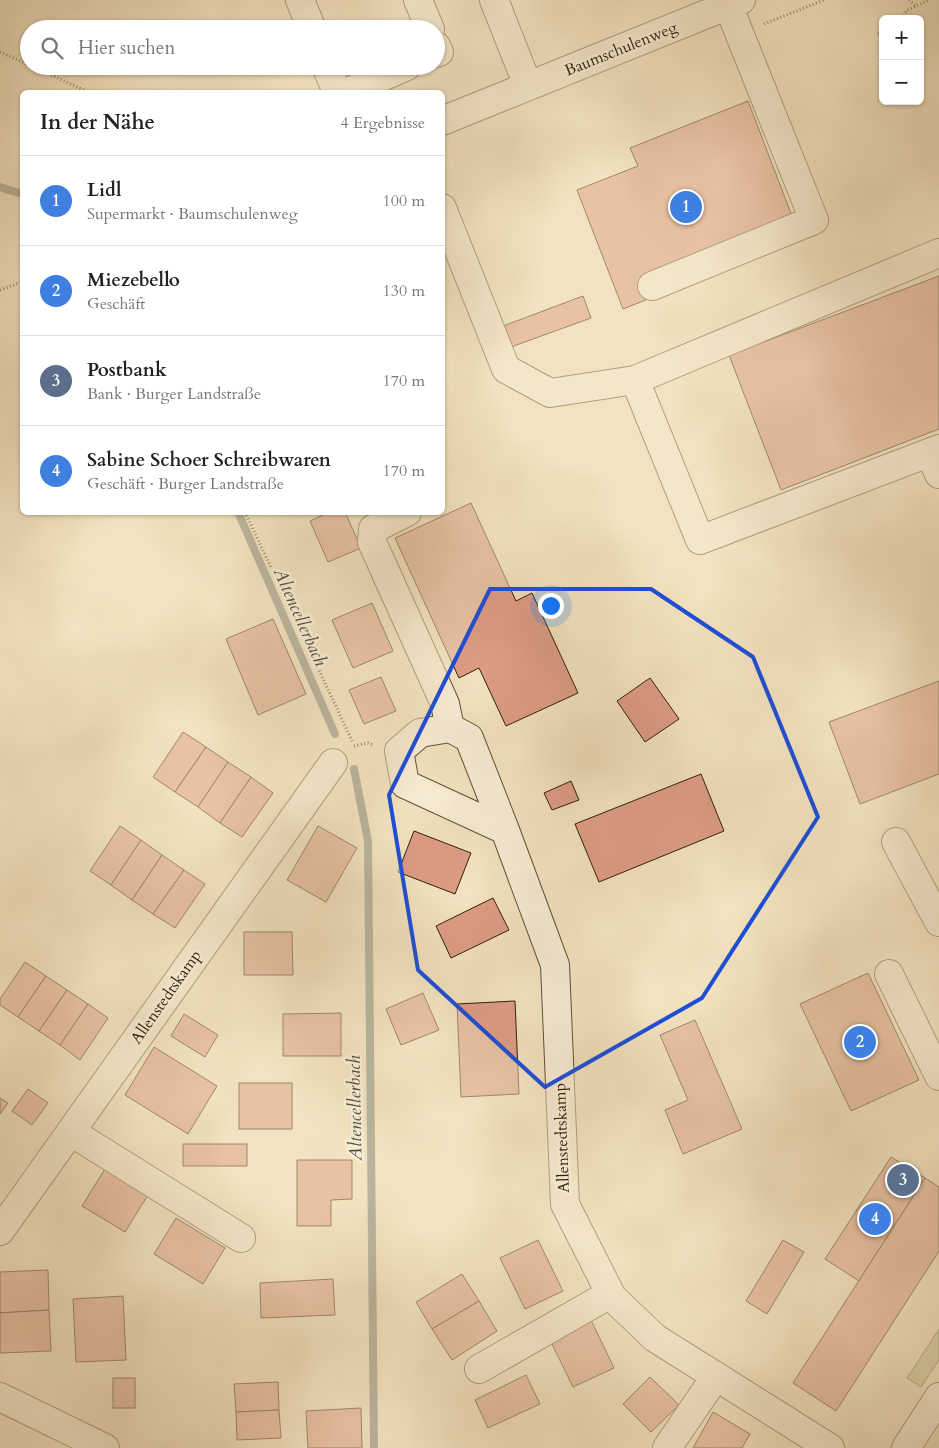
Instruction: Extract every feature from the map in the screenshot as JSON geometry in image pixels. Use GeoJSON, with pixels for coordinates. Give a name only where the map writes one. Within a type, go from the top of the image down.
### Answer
{"type":"FeatureCollection","features":[{"type":"Feature","properties":{"kind":"street"},"geometry":{"type":"LineString","coordinates":[[300,0],[308,20]]}},
{"type":"Feature","properties":{"kind":"street"},"geometry":{"type":"LineString","coordinates":[[418,0],[426,20]]}},
{"type":"Feature","properties":{"kind":"street"},"geometry":{"type":"LineString","coordinates":[[494,0],[528,86]]}},
{"type":"Feature","properties":{"kind":"street"},"geometry":{"type":"LineString","coordinates":[[652,286],[814,220],[735,3]]}},
{"type":"Feature","properties":{"kind":"street","name":"Baumschulenweg"},"geometry":{"type":"LineString","coordinates":[[445,120],[735,3]]}},
{"type":"Feature","properties":{"kind":"street"},"geometry":{"type":"LineString","coordinates":[[330,75],[336,90]]}},
{"type":"Feature","properties":{"kind":"street"},"geometry":{"type":"LineString","coordinates":[[361,90],[390,75]]}},
{"type":"Feature","properties":{"kind":"street"},"geometry":{"type":"LineString","coordinates":[[445,216],[506,369],[550,393],[635,380],[939,253]]}},
{"type":"Feature","properties":{"kind":"street"},"geometry":{"type":"LineString","coordinates":[[635,380],[700,540],[936,459]]}},
{"type":"Feature","properties":{"kind":"street"},"geometry":{"type":"LineString","coordinates":[[401,515],[373,529],[372,542],[445,704],[450,728],[420,732],[399,751],[405,784],[505,830]]}},
{"type":"Feature","properties":{"kind":"street","name":"Allenstedtskamp"},"geometry":{"type":"LineString","coordinates":[[450,728],[469,738],[555,965],[565,1204],[610,1294],[655,1338],[830,1448]]}},
{"type":"Feature","properties":{"kind":"street","name":"Allenstedtskamp"},"geometry":{"type":"LineString","coordinates":[[0,1231],[334,763]]}},
{"type":"Feature","properties":{"kind":"street"},"geometry":{"type":"LineString","coordinates":[[896,842],[939,922]]}},
{"type":"Feature","properties":{"kind":"street"},"geometry":{"type":"LineString","coordinates":[[889,974],[939,1076]]}},
{"type":"Feature","properties":{"kind":"street"},"geometry":{"type":"LineString","coordinates":[[71,1132],[241,1238]]}},
{"type":"Feature","properties":{"kind":"street"},"geometry":{"type":"LineString","coordinates":[[479,1369],[610,1294]]}},
{"type":"Feature","properties":{"kind":"street"},"geometry":{"type":"LineString","coordinates":[[667,1448],[716,1376]]}},
{"type":"Feature","properties":{"kind":"street"},"geometry":{"type":"LineString","coordinates":[[0,1397],[104,1448]]}},
{"type":"Feature","properties":{"kind":"street"},"geometry":{"type":"LineString","coordinates":[[906,1448],[939,1397]]}},
{"type":"Feature","properties":{"kind":"path"},"geometry":{"type":"LineString","coordinates":[[909,0],[916,6]]}},
{"type":"Feature","properties":{"kind":"path"},"geometry":{"type":"LineString","coordinates":[[904,15],[906,11],[929,0]]}},
{"type":"Feature","properties":{"kind":"path"},"geometry":{"type":"LineString","coordinates":[[0,52],[20,61]]}},
{"type":"Feature","properties":{"kind":"path"},"geometry":{"type":"LineString","coordinates":[[50,75],[84,90]]}},
{"type":"Feature","properties":{"kind":"path"},"geometry":{"type":"LineString","coordinates":[[0,290],[20,283]]}},
{"type":"Feature","properties":{"kind":"path"},"geometry":{"type":"LineString","coordinates":[[246,515],[354,746]]}},
{"type":"Feature","properties":{"kind":"path"},"geometry":{"type":"LineString","coordinates":[[334,763],[354,746],[368,743],[399,751]]}},
{"type":"Feature","properties":{"kind":"highlighted area"},"geometry":{"type":"Polygon","coordinates":[[[490,589],[651,589],[753,657],[818,817],[702,998],[545,1087],[418,970],[389,795],[490,589]]]}},
{"type":"Feature","properties":{"kind":"green space"},"geometry":{"type":"Polygon","coordinates":[[[939,1329],[939,1360],[921,1387],[907,1378],[939,1329]]]}},
{"type":"Feature","properties":{"kind":"building"},"geometry":{"type":"Polygon","coordinates":[[[748,101],[795,224],[642,283],[648,299],[623,309],[577,190],[638,166],[630,148],[748,101]]]}},
{"type":"Feature","properties":{"kind":"building"},"geometry":{"type":"Polygon","coordinates":[[[939,276],[939,429],[781,490],[729,355],[939,276]]]}},
{"type":"Feature","properties":{"kind":"building"},"geometry":{"type":"Polygon","coordinates":[[[583,296],[591,318],[511,347],[503,326],[583,296]]]}},
{"type":"Feature","properties":{"kind":"building"},"geometry":{"type":"Polygon","coordinates":[[[471,503],[516,601],[532,593],[578,693],[506,726],[479,668],[459,678],[395,538],[471,503]]]}},
{"type":"Feature","properties":{"kind":"building"},"geometry":{"type":"Polygon","coordinates":[[[323,515],[346,515],[361,548],[328,562],[310,521],[323,515]]]}},
{"type":"Feature","properties":{"kind":"building"},"geometry":{"type":"Polygon","coordinates":[[[372,603],[393,651],[353,668],[332,620],[372,603]]]}},
{"type":"Feature","properties":{"kind":"building"},"geometry":{"type":"Polygon","coordinates":[[[273,619],[306,694],[258,715],[226,639],[273,619]]]}},
{"type":"Feature","properties":{"kind":"building"},"geometry":{"type":"Polygon","coordinates":[[[381,677],[396,711],[364,724],[349,690],[381,677]]]}},
{"type":"Feature","properties":{"kind":"building"},"geometry":{"type":"Polygon","coordinates":[[[650,678],[679,719],[645,742],[617,701],[650,678]]]}},
{"type":"Feature","properties":{"kind":"building"},"geometry":{"type":"Polygon","coordinates":[[[939,681],[939,774],[860,804],[829,722],[939,681]]]}},
{"type":"Feature","properties":{"kind":"building"},"geometry":{"type":"Polygon","coordinates":[[[183,732],[206,747],[175,792],[153,777],[183,732]]]}},
{"type":"Feature","properties":{"kind":"building"},"geometry":{"type":"Polygon","coordinates":[[[206,747],[228,762],[198,807],[175,792],[206,747]]]}},
{"type":"Feature","properties":{"kind":"building"},"geometry":{"type":"Polygon","coordinates":[[[228,762],[251,777],[220,823],[198,807],[228,762]]]}},
{"type":"Feature","properties":{"kind":"building"},"geometry":{"type":"Polygon","coordinates":[[[701,774],[724,831],[599,882],[575,824],[701,774]]]}},
{"type":"Feature","properties":{"kind":"building"},"geometry":{"type":"Polygon","coordinates":[[[251,777],[273,793],[242,837],[220,823],[251,777]]]}},
{"type":"Feature","properties":{"kind":"building"},"geometry":{"type":"Polygon","coordinates":[[[571,781],[579,800],[552,810],[544,793],[571,781]]]}},
{"type":"Feature","properties":{"kind":"building"},"geometry":{"type":"Polygon","coordinates":[[[120,826],[141,840],[111,885],[90,871],[120,826]]]}},
{"type":"Feature","properties":{"kind":"building"},"geometry":{"type":"Polygon","coordinates":[[[318,826],[357,848],[326,902],[287,880],[318,826]]]}},
{"type":"Feature","properties":{"kind":"building"},"geometry":{"type":"Polygon","coordinates":[[[414,831],[471,853],[455,894],[398,872],[414,831]]]}},
{"type":"Feature","properties":{"kind":"building"},"geometry":{"type":"Polygon","coordinates":[[[141,840],[162,855],[132,900],[111,885],[141,840]]]}},
{"type":"Feature","properties":{"kind":"building"},"geometry":{"type":"Polygon","coordinates":[[[162,855],[184,870],[153,914],[132,900],[162,855]]]}},
{"type":"Feature","properties":{"kind":"building"},"geometry":{"type":"Polygon","coordinates":[[[184,870],[205,884],[175,928],[153,914],[184,870]]]}},
{"type":"Feature","properties":{"kind":"building"},"geometry":{"type":"Polygon","coordinates":[[[493,898],[509,930],[451,958],[436,926],[493,898]]]}},
{"type":"Feature","properties":{"kind":"building"},"geometry":{"type":"Polygon","coordinates":[[[244,932],[292,932],[293,975],[244,975],[244,932]]]}},
{"type":"Feature","properties":{"kind":"building"},"geometry":{"type":"Polygon","coordinates":[[[25,962],[46,976],[18,1017],[0,1005],[0,999],[25,962]]]}},
{"type":"Feature","properties":{"kind":"building"},"geometry":{"type":"Polygon","coordinates":[[[868,973],[919,1080],[851,1111],[800,1004],[868,973]]]}},
{"type":"Feature","properties":{"kind":"building"},"geometry":{"type":"Polygon","coordinates":[[[46,976],[67,990],[39,1031],[18,1017],[46,976]]]}},
{"type":"Feature","properties":{"kind":"building"},"geometry":{"type":"Polygon","coordinates":[[[67,990],[88,1004],[60,1045],[39,1031],[67,990]]]}},
{"type":"Feature","properties":{"kind":"building"},"geometry":{"type":"Polygon","coordinates":[[[423,993],[439,1030],[401,1045],[386,1009],[423,993]]]}},
{"type":"Feature","properties":{"kind":"building"},"geometry":{"type":"Polygon","coordinates":[[[515,1001],[519,1094],[461,1097],[457,1004],[515,1001]]]}},
{"type":"Feature","properties":{"kind":"building"},"geometry":{"type":"Polygon","coordinates":[[[88,1004],[108,1018],[80,1060],[60,1045],[88,1004]]]}},
{"type":"Feature","properties":{"kind":"building"},"geometry":{"type":"Polygon","coordinates":[[[341,1013],[341,1056],[283,1056],[283,1014],[341,1013]]]}},
{"type":"Feature","properties":{"kind":"building"},"geometry":{"type":"Polygon","coordinates":[[[184,1014],[218,1035],[205,1057],[171,1036],[184,1014]]]}},
{"type":"Feature","properties":{"kind":"building"},"geometry":{"type":"Polygon","coordinates":[[[695,1020],[742,1129],[683,1154],[665,1110],[688,1100],[660,1035],[695,1020]]]}},
{"type":"Feature","properties":{"kind":"building"},"geometry":{"type":"Polygon","coordinates":[[[154,1047],[217,1086],[188,1134],[125,1095],[154,1047]]]}},
{"type":"Feature","properties":{"kind":"building"},"geometry":{"type":"Polygon","coordinates":[[[239,1083],[292,1083],[292,1129],[239,1129],[239,1083]]]}},
{"type":"Feature","properties":{"kind":"building"},"geometry":{"type":"Polygon","coordinates":[[[28,1089],[48,1103],[32,1125],[12,1111],[28,1089]]]}},
{"type":"Feature","properties":{"kind":"building"},"geometry":{"type":"Polygon","coordinates":[[[0,1098],[8,1103],[0,1114],[0,1098]]]}},
{"type":"Feature","properties":{"kind":"building"},"geometry":{"type":"Polygon","coordinates":[[[183,1144],[247,1144],[247,1166],[183,1166],[183,1144]]]}},
{"type":"Feature","properties":{"kind":"building"},"geometry":{"type":"Polygon","coordinates":[[[891,1157],[925,1178],[859,1281],[825,1259],[891,1157]]]}},
{"type":"Feature","properties":{"kind":"building"},"geometry":{"type":"Polygon","coordinates":[[[297,1160],[352,1160],[352,1199],[331,1200],[331,1226],[297,1226],[297,1160]]]}},
{"type":"Feature","properties":{"kind":"building"},"geometry":{"type":"Polygon","coordinates":[[[108,1164],[151,1190],[125,1232],[82,1206],[108,1164]]]}},
{"type":"Feature","properties":{"kind":"building"},"geometry":{"type":"Polygon","coordinates":[[[925,1178],[939,1187],[939,1251],[836,1411],[793,1383],[925,1178]]]}},
{"type":"Feature","properties":{"kind":"building"},"geometry":{"type":"Polygon","coordinates":[[[176,1218],[225,1248],[203,1284],[154,1254],[176,1218]]]}},
{"type":"Feature","properties":{"kind":"building"},"geometry":{"type":"Polygon","coordinates":[[[538,1240],[563,1291],[525,1309],[500,1258],[538,1240]]]}},
{"type":"Feature","properties":{"kind":"building"},"geometry":{"type":"Polygon","coordinates":[[[783,1240],[804,1252],[767,1314],[746,1301],[783,1240]]]}},
{"type":"Feature","properties":{"kind":"building"},"geometry":{"type":"Polygon","coordinates":[[[48,1270],[49,1310],[0,1313],[0,1272],[48,1270]]]}},
{"type":"Feature","properties":{"kind":"building"},"geometry":{"type":"Polygon","coordinates":[[[462,1274],[479,1301],[432,1329],[416,1302],[462,1274]]]}},
{"type":"Feature","properties":{"kind":"building"},"geometry":{"type":"Polygon","coordinates":[[[333,1279],[335,1315],[261,1318],[260,1283],[333,1279]]]}},
{"type":"Feature","properties":{"kind":"building"},"geometry":{"type":"Polygon","coordinates":[[[123,1296],[126,1360],[76,1362],[73,1299],[123,1296]]]}},
{"type":"Feature","properties":{"kind":"building"},"geometry":{"type":"Polygon","coordinates":[[[479,1301],[497,1331],[452,1360],[432,1329],[479,1301]]]}},
{"type":"Feature","properties":{"kind":"building"},"geometry":{"type":"Polygon","coordinates":[[[49,1310],[51,1351],[0,1353],[0,1313],[49,1310]]]}},
{"type":"Feature","properties":{"kind":"building"},"geometry":{"type":"Polygon","coordinates":[[[591,1320],[614,1368],[573,1387],[550,1340],[591,1320]]]}},
{"type":"Feature","properties":{"kind":"building"},"geometry":{"type":"Polygon","coordinates":[[[526,1375],[540,1404],[488,1428],[475,1400],[526,1375]]]}},
{"type":"Feature","properties":{"kind":"building"},"geometry":{"type":"Polygon","coordinates":[[[650,1377],[679,1405],[651,1432],[623,1404],[650,1377]]]}},
{"type":"Feature","properties":{"kind":"building"},"geometry":{"type":"Polygon","coordinates":[[[113,1378],[135,1378],[135,1408],[113,1408],[113,1378]]]}},
{"type":"Feature","properties":{"kind":"building"},"geometry":{"type":"Polygon","coordinates":[[[278,1382],[279,1410],[236,1412],[234,1384],[278,1382]]]}},
{"type":"Feature","properties":{"kind":"building"},"geometry":{"type":"Polygon","coordinates":[[[361,1408],[362,1448],[308,1448],[306,1411],[361,1408]]]}},
{"type":"Feature","properties":{"kind":"building"},"geometry":{"type":"Polygon","coordinates":[[[279,1410],[281,1438],[237,1440],[236,1412],[279,1410]]]}},
{"type":"Feature","properties":{"kind":"building"},"geometry":{"type":"Polygon","coordinates":[[[713,1412],[750,1434],[742,1448],[693,1448],[713,1412]]]}},
{"type":"Feature","properties":{"kind":"waterway","name":"Altencellerbach"},"geometry":{"type":"LineString","coordinates":[[0,187],[20,193]]}},
{"type":"Feature","properties":{"kind":"waterway","name":"Altencellerbach"},"geometry":{"type":"LineString","coordinates":[[239,515],[335,734]]}},
{"type":"Feature","properties":{"kind":"waterway","name":"Altencellerbach"},"geometry":{"type":"LineString","coordinates":[[354,769],[368,841],[374,1448]]}},
{"type":"Feature","properties":{"kind":"place","name":"Lidl"},"geometry":{"type":"Point","coordinates":[686,207]}},
{"type":"Feature","properties":{"kind":"place","name":"Miezebello"},"geometry":{"type":"Point","coordinates":[860,1042]}},
{"type":"Feature","properties":{"kind":"place","name":"Postbank"},"geometry":{"type":"Point","coordinates":[903,1180]}},
{"type":"Feature","properties":{"kind":"place","name":"Sabine Schoer Schreibwaren"},"geometry":{"type":"Point","coordinates":[875,1219]}}]}
